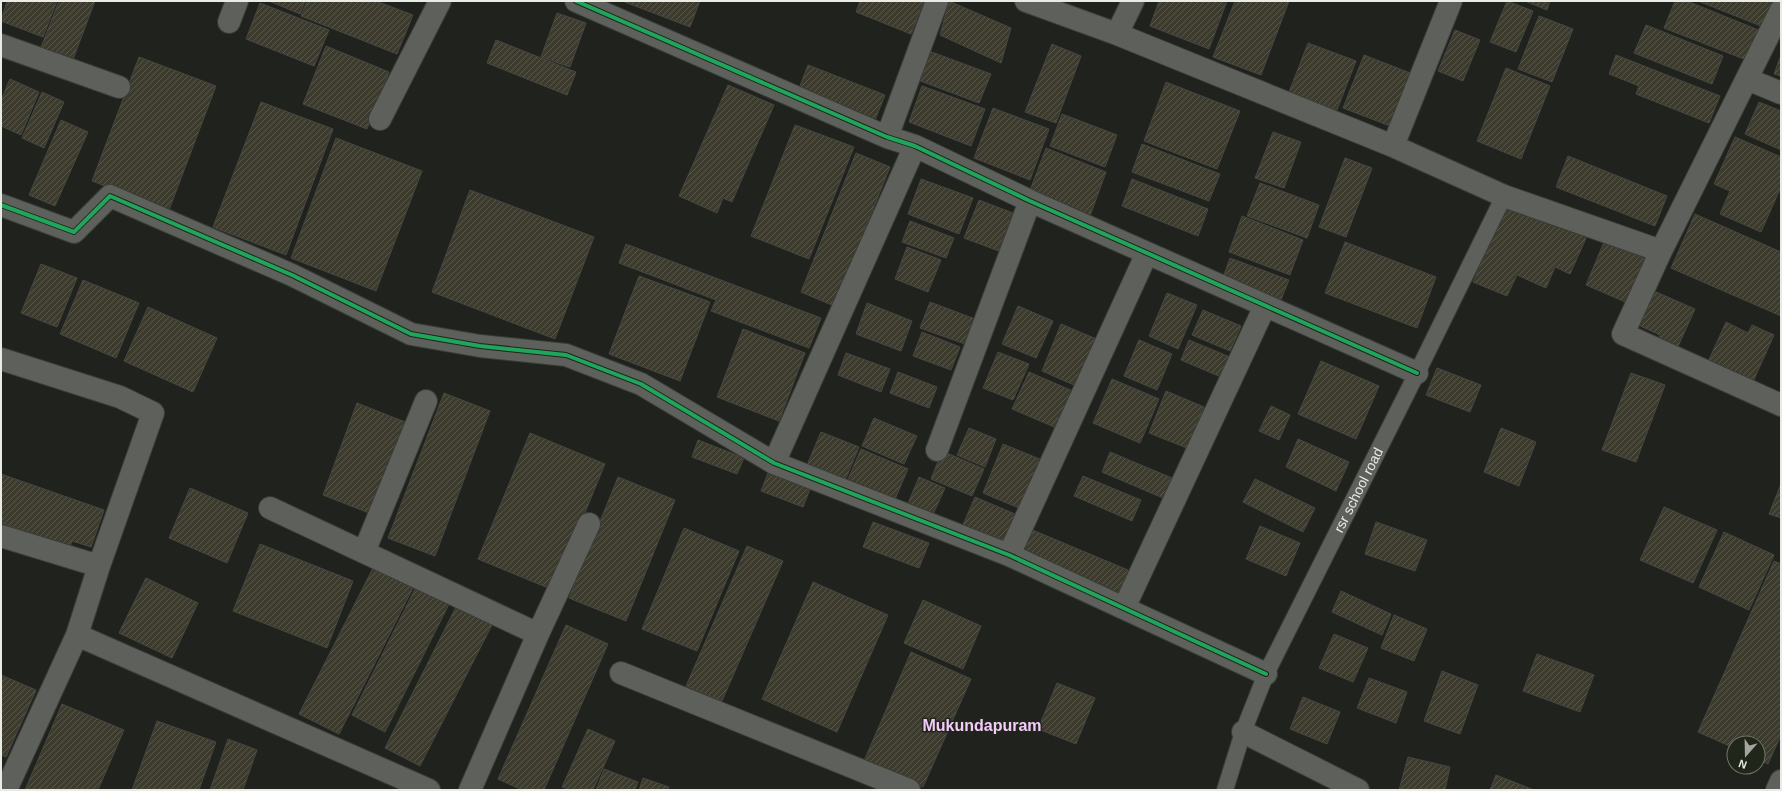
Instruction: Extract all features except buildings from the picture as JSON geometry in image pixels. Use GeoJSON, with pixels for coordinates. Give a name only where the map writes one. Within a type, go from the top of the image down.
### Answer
{"type":"FeatureCollection","features":[{"type":"Feature","properties":{"kind":"street"},"geometry":{"type":"LineString","coordinates":[[229,22],[237,1]]}},
{"type":"Feature","properties":{"kind":"street"},"geometry":{"type":"LineString","coordinates":[[576,1],[887,137],[915,146],[1030,201],[1418,373]]}},
{"type":"Feature","properties":{"kind":"street"},"geometry":{"type":"LineString","coordinates":[[887,137],[937,1]]}},
{"type":"Feature","properties":{"kind":"street"},"geometry":{"type":"LineString","coordinates":[[1026,1],[1117,34],[1393,146],[1504,196],[1661,250]]}},
{"type":"Feature","properties":{"kind":"street"},"geometry":{"type":"LineString","coordinates":[[1117,34],[1133,1]]}},
{"type":"Feature","properties":{"kind":"street"},"geometry":{"type":"LineString","coordinates":[[1393,146],[1451,1]]}},
{"type":"Feature","properties":{"kind":"street"},"geometry":{"type":"LineString","coordinates":[[380,119],[433,3]]}},
{"type":"Feature","properties":{"kind":"street"},"geometry":{"type":"LineString","coordinates":[[1781,10],[1661,250],[1623,334],[1781,405]]}},
{"type":"Feature","properties":{"kind":"street"},"geometry":{"type":"LineString","coordinates":[[1,44],[119,88]]}},
{"type":"Feature","properties":{"kind":"street"},"geometry":{"type":"LineString","coordinates":[[1747,79],[1781,93]]}},
{"type":"Feature","properties":{"kind":"street"},"geometry":{"type":"LineString","coordinates":[[774,463],[915,146]]}},
{"type":"Feature","properties":{"kind":"street"},"geometry":{"type":"LineString","coordinates":[[1,205],[74,232],[110,196],[292,275],[411,334],[480,346],[566,355],[641,384],[774,463],[1009,555],[1266,674]]}},
{"type":"Feature","properties":{"kind":"street"},"geometry":{"type":"LineString","coordinates":[[937,450],[1030,201]]}},
{"type":"Feature","properties":{"kind":"street"},"geometry":{"type":"LineString","coordinates":[[1009,555],[1147,253]]}},
{"type":"Feature","properties":{"kind":"street"},"geometry":{"type":"LineString","coordinates":[[1124,608],[1265,306]]}},
{"type":"Feature","properties":{"kind":"street"},"geometry":{"type":"LineString","coordinates":[[1,359],[120,397],[153,413],[99,566],[77,635],[5,786]]}},
{"type":"Feature","properties":{"kind":"street"},"geometry":{"type":"LineString","coordinates":[[364,552],[426,401]]}},
{"type":"Feature","properties":{"kind":"street"},"geometry":{"type":"LineString","coordinates":[[270,508],[538,634]]}},
{"type":"Feature","properties":{"kind":"street"},"geometry":{"type":"LineString","coordinates":[[470,790],[588,524]]}},
{"type":"Feature","properties":{"kind":"street"},"geometry":{"type":"LineString","coordinates":[[1,536],[99,566]]}},
{"type":"Feature","properties":{"kind":"street"},"geometry":{"type":"LineString","coordinates":[[77,635],[429,790]]}},
{"type":"Feature","properties":{"kind":"street"},"geometry":{"type":"LineString","coordinates":[[621,673],[909,790]]}},
{"type":"Feature","properties":{"kind":"street"},"geometry":{"type":"LineString","coordinates":[[1243,732],[1358,790]]}},
{"type":"Feature","properties":{"kind":"street"},"geometry":{"type":"LineString","coordinates":[[1777,790],[1781,781]]}},
{"type":"Feature","properties":{"kind":"lane","name":"rsr school road"},"geometry":{"type":"LineString","coordinates":[[1225,790],[1243,732],[1266,674],[1418,373],[1504,196]]}},
{"type":"Feature","properties":{"kind":"cycle path"},"geometry":{"type":"LineString","coordinates":[[576,1],[887,137],[915,146],[1030,201],[1417,373]]}},
{"type":"Feature","properties":{"kind":"cycle path"},"geometry":{"type":"LineString","coordinates":[[1,205],[74,232],[110,196],[292,275],[411,334],[480,346],[566,355],[641,384],[774,463],[1009,555],[1266,674]]}},
{"type":"Feature","properties":{"kind":"district","name":"Mukundapuram"},"geometry":{"type":"Point","coordinates":[982,725]}}]}
